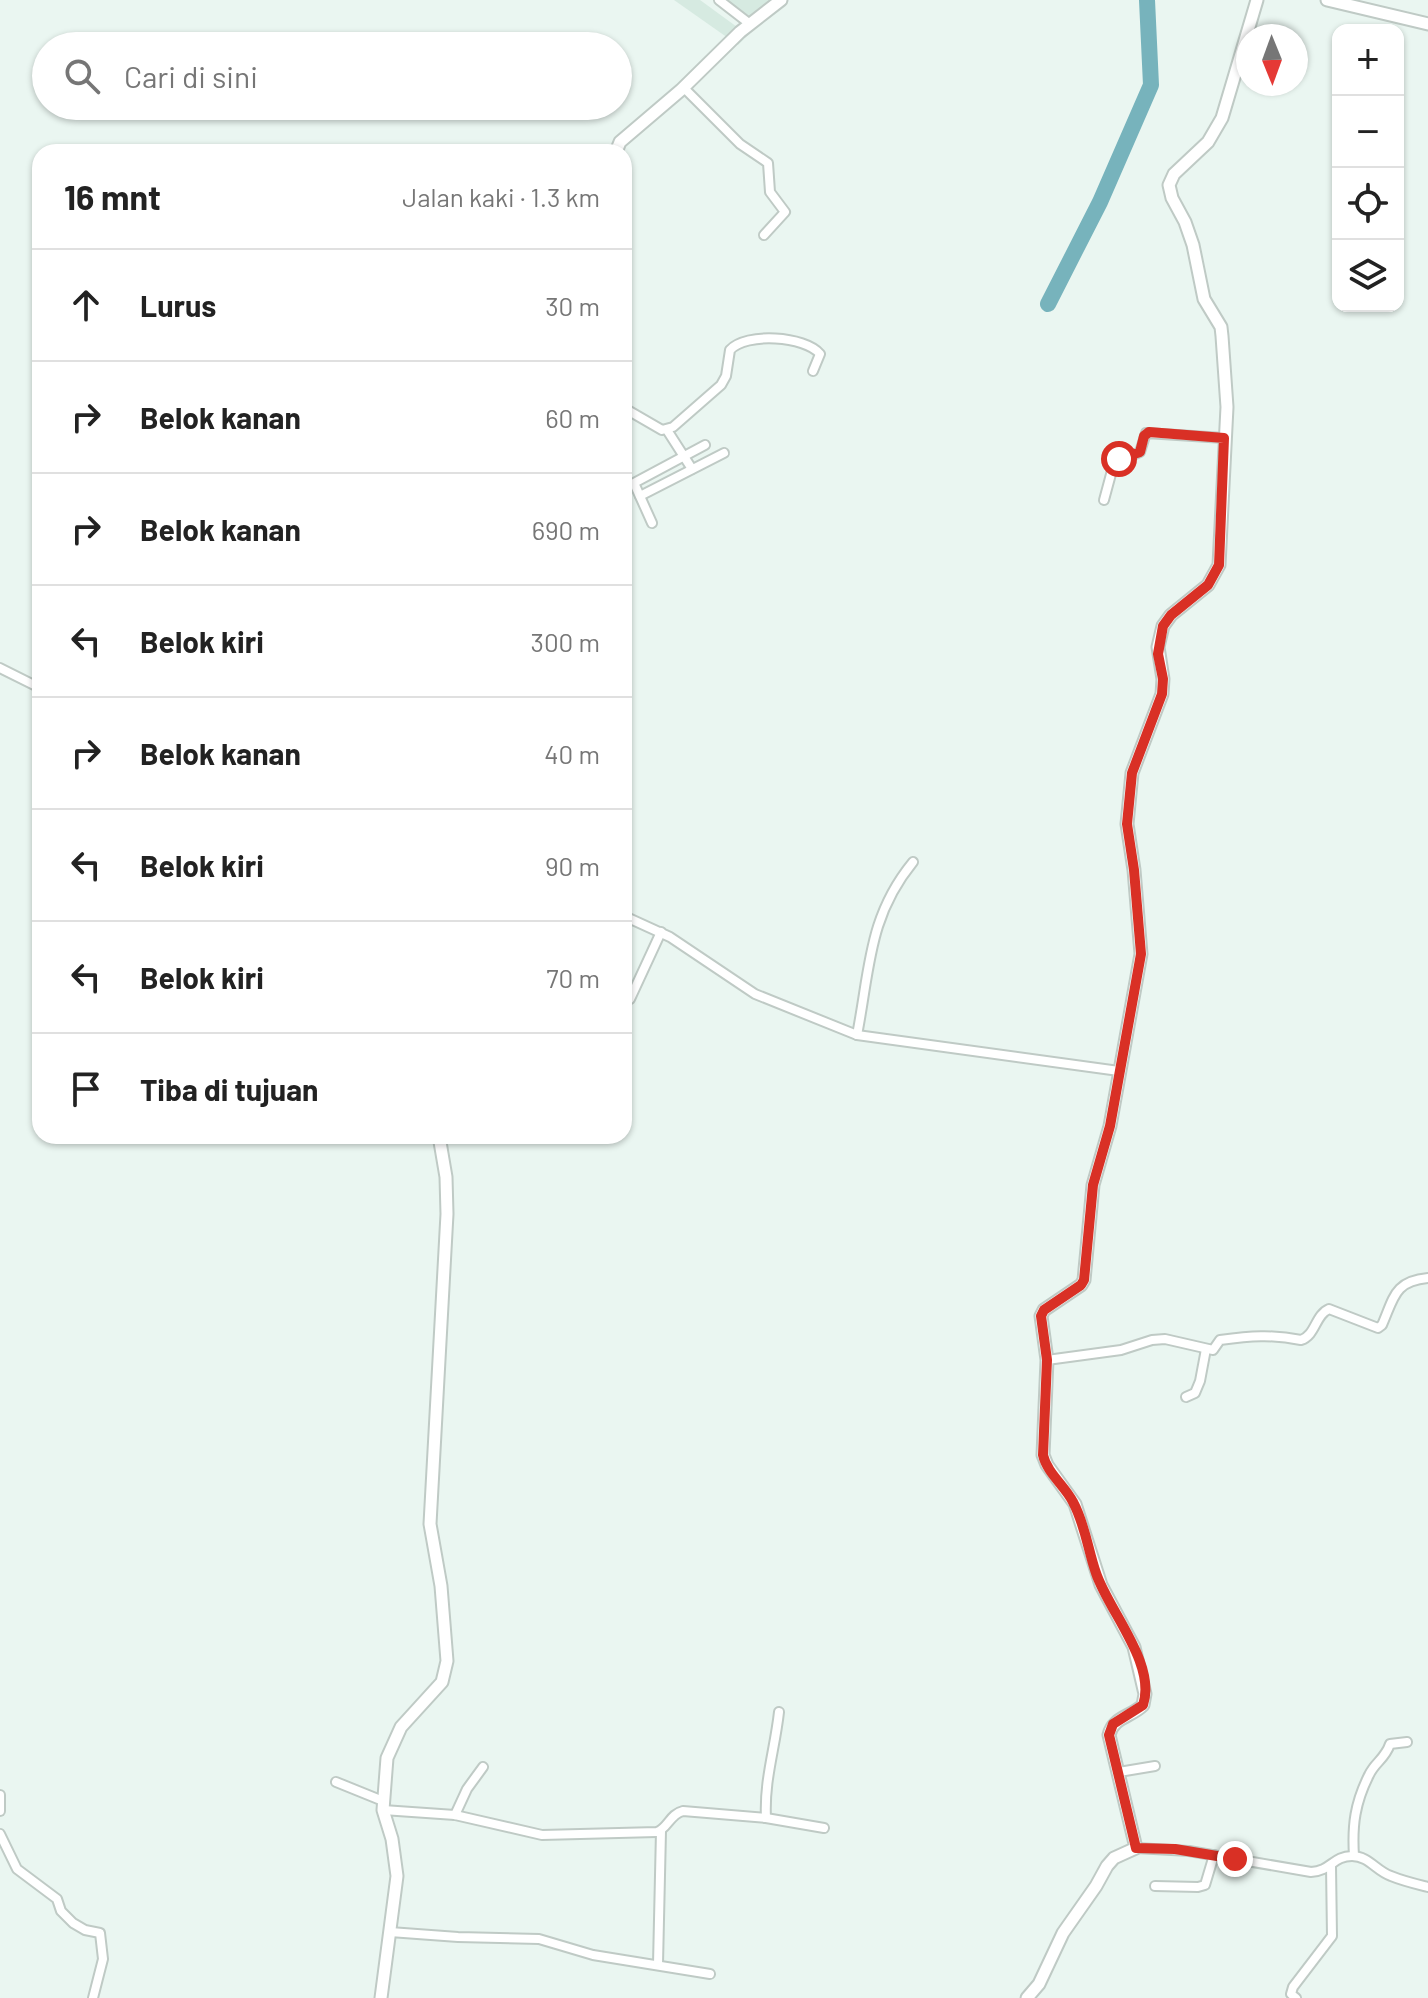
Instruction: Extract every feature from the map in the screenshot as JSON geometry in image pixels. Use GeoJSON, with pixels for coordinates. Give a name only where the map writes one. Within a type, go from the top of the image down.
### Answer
{"type":"FeatureCollection","features":[{"type":"Feature","properties":{"kind":"street"},"geometry":{"type":"LineString","coordinates":[[719,0],[750,24]]}},
{"type":"Feature","properties":{"kind":"street"},"geometry":{"type":"LineString","coordinates":[[619,144],[750,24],[781,0]]}},
{"type":"Feature","properties":{"kind":"street"},"geometry":{"type":"LineString","coordinates":[[1136,1848],[1109,1731],[1117,1721],[1143,1705],[1143,1679],[1131,1639],[1096,1574],[1075,1504],[1044,1461],[1042,1430],[1047,1360],[1042,1314],[1084,1280],[1093,1185],[1110,1126],[1141,954],[1127,824],[1132,773],[1162,694],[1163,679],[1158,654],[1163,626],[1171,615],[1208,585],[1219,565],[1227,407],[1221,327],[1204,299],[1193,245],[1169,185],[1178,169],[1208,142],[1222,118],[1257,0]]}},
{"type":"Feature","properties":{"kind":"street"},"geometry":{"type":"LineString","coordinates":[[1327,0],[1428,24]]}},
{"type":"Feature","properties":{"kind":"street"},"geometry":{"type":"LineString","coordinates":[[683,87],[740,144],[768,163],[770,192],[785,212],[764,235]]}},
{"type":"Feature","properties":{"kind":"street"},"geometry":{"type":"LineString","coordinates":[[667,430],[721,385],[726,376],[728,356],[738,343],[800,341],[819,352],[813,371]]}},
{"type":"Feature","properties":{"kind":"street"},"geometry":{"type":"LineString","coordinates":[[632,412],[667,430],[692,469]]}},
{"type":"Feature","properties":{"kind":"street"},"geometry":{"type":"LineString","coordinates":[[1104,500],[1114,463],[1140,452],[1146,433],[1224,438]]}},
{"type":"Feature","properties":{"kind":"street"},"geometry":{"type":"LineString","coordinates":[[652,523],[634,483],[705,445]]}},
{"type":"Feature","properties":{"kind":"street"},"geometry":{"type":"LineString","coordinates":[[640,496],[724,453]]}},
{"type":"Feature","properties":{"kind":"street"},"geometry":{"type":"LineString","coordinates":[[0,668],[32,684]]}},
{"type":"Feature","properties":{"kind":"street"},"geometry":{"type":"LineString","coordinates":[[857,1035],[873,935],[892,888],[913,862]]}},
{"type":"Feature","properties":{"kind":"street"},"geometry":{"type":"LineString","coordinates":[[632,919],[691,949],[755,994],[857,1035],[1119,1071]]}},
{"type":"Feature","properties":{"kind":"street"},"geometry":{"type":"LineString","coordinates":[[632,995],[661,932]]}},
{"type":"Feature","properties":{"kind":"street"},"geometry":{"type":"LineString","coordinates":[[381,1998],[397,1867],[383,1805],[387,1758],[401,1727],[442,1682],[447,1661],[441,1586],[430,1524],[447,1214],[446,1177],[440,1144]]}},
{"type":"Feature","properties":{"kind":"street"},"geometry":{"type":"LineString","coordinates":[[1047,1360],[1121,1350],[1152,1340],[1165,1339],[1214,1350],[1220,1340],[1245,1337],[1272,1334],[1306,1339],[1322,1312],[1329,1309],[1378,1328],[1399,1287],[1428,1278]]}},
{"type":"Feature","properties":{"kind":"street"},"geometry":{"type":"LineString","coordinates":[[1186,1397],[1195,1393],[1200,1381],[1206,1349]]}},
{"type":"Feature","properties":{"kind":"street"},"geometry":{"type":"LineString","coordinates":[[766,1818],[765,1784],[779,1712]]}},
{"type":"Feature","properties":{"kind":"street"},"geometry":{"type":"LineString","coordinates":[[1354,1856],[1352,1823],[1370,1774],[1384,1759],[1390,1744],[1407,1742]]}},
{"type":"Feature","properties":{"kind":"street"},"geometry":{"type":"LineString","coordinates":[[1119,1772],[1155,1766]]}},
{"type":"Feature","properties":{"kind":"street"},"geometry":{"type":"LineString","coordinates":[[455,1815],[467,1789],[483,1767]]}},
{"type":"Feature","properties":{"kind":"street"},"geometry":{"type":"LineString","coordinates":[[336,1782],[383,1805],[455,1815],[542,1835],[661,1831]]}},
{"type":"Feature","properties":{"kind":"street"},"geometry":{"type":"LineString","coordinates":[[0,1795],[0,1811]]}},
{"type":"Feature","properties":{"kind":"street"},"geometry":{"type":"LineString","coordinates":[[658,1964],[661,1831],[672,1817],[683,1811],[766,1818],[824,1828]]}},
{"type":"Feature","properties":{"kind":"street"},"geometry":{"type":"LineString","coordinates":[[0,1834],[17,1869],[57,1899],[61,1911],[73,1923],[86,1931],[100,1933],[103,1959],[93,1998]]}},
{"type":"Feature","properties":{"kind":"street"},"geometry":{"type":"LineString","coordinates":[[1027,1998],[1039,1984],[1063,1933],[1107,1866],[1114,1858],[1136,1848],[1214,1855],[1311,1872],[1324,1870],[1339,1858],[1354,1856],[1366,1859],[1388,1876],[1428,1887]]}},
{"type":"Feature","properties":{"kind":"street"},"geometry":{"type":"LineString","coordinates":[[1155,1886],[1205,1885],[1214,1855]]}},
{"type":"Feature","properties":{"kind":"street"},"geometry":{"type":"LineString","coordinates":[[1296,1998],[1291,1993],[1293,1987],[1332,1936],[1331,1865]]}},
{"type":"Feature","properties":{"kind":"street"},"geometry":{"type":"LineString","coordinates":[[390,1932],[539,1939],[593,1955],[710,1974]]}},
{"type":"Feature","properties":{"kind":"shaded area"},"geometry":{"type":"Polygon","coordinates":[[[674,0],[700,0],[748,35],[738,45],[674,0]]]}},
{"type":"Feature","properties":{"kind":"shaded area"},"geometry":{"type":"Polygon","coordinates":[[[726,0],[771,0],[752,18],[726,0]]]}},
{"type":"Feature","properties":{"kind":"waterway"},"geometry":{"type":"LineString","coordinates":[[1048,304],[1100,202],[1151,85],[1147,0]]}},
{"type":"Feature","properties":{"kind":"route"},"geometry":{"type":"LineString","coordinates":[[1119,459],[1140,452],[1144,436],[1149,432],[1224,438],[1219,565],[1215,577],[1201,593],[1171,615],[1163,626],[1158,654],[1163,679],[1162,694],[1132,773],[1127,824],[1141,954],[1110,1126],[1093,1185],[1084,1280],[1044,1310],[1041,1318],[1047,1360],[1043,1455],[1044,1461],[1075,1504],[1096,1574],[1131,1639],[1140,1665],[1145,1694],[1143,1705],[1113,1724],[1109,1735],[1136,1848],[1175,1849],[1235,1859]]}}]}
